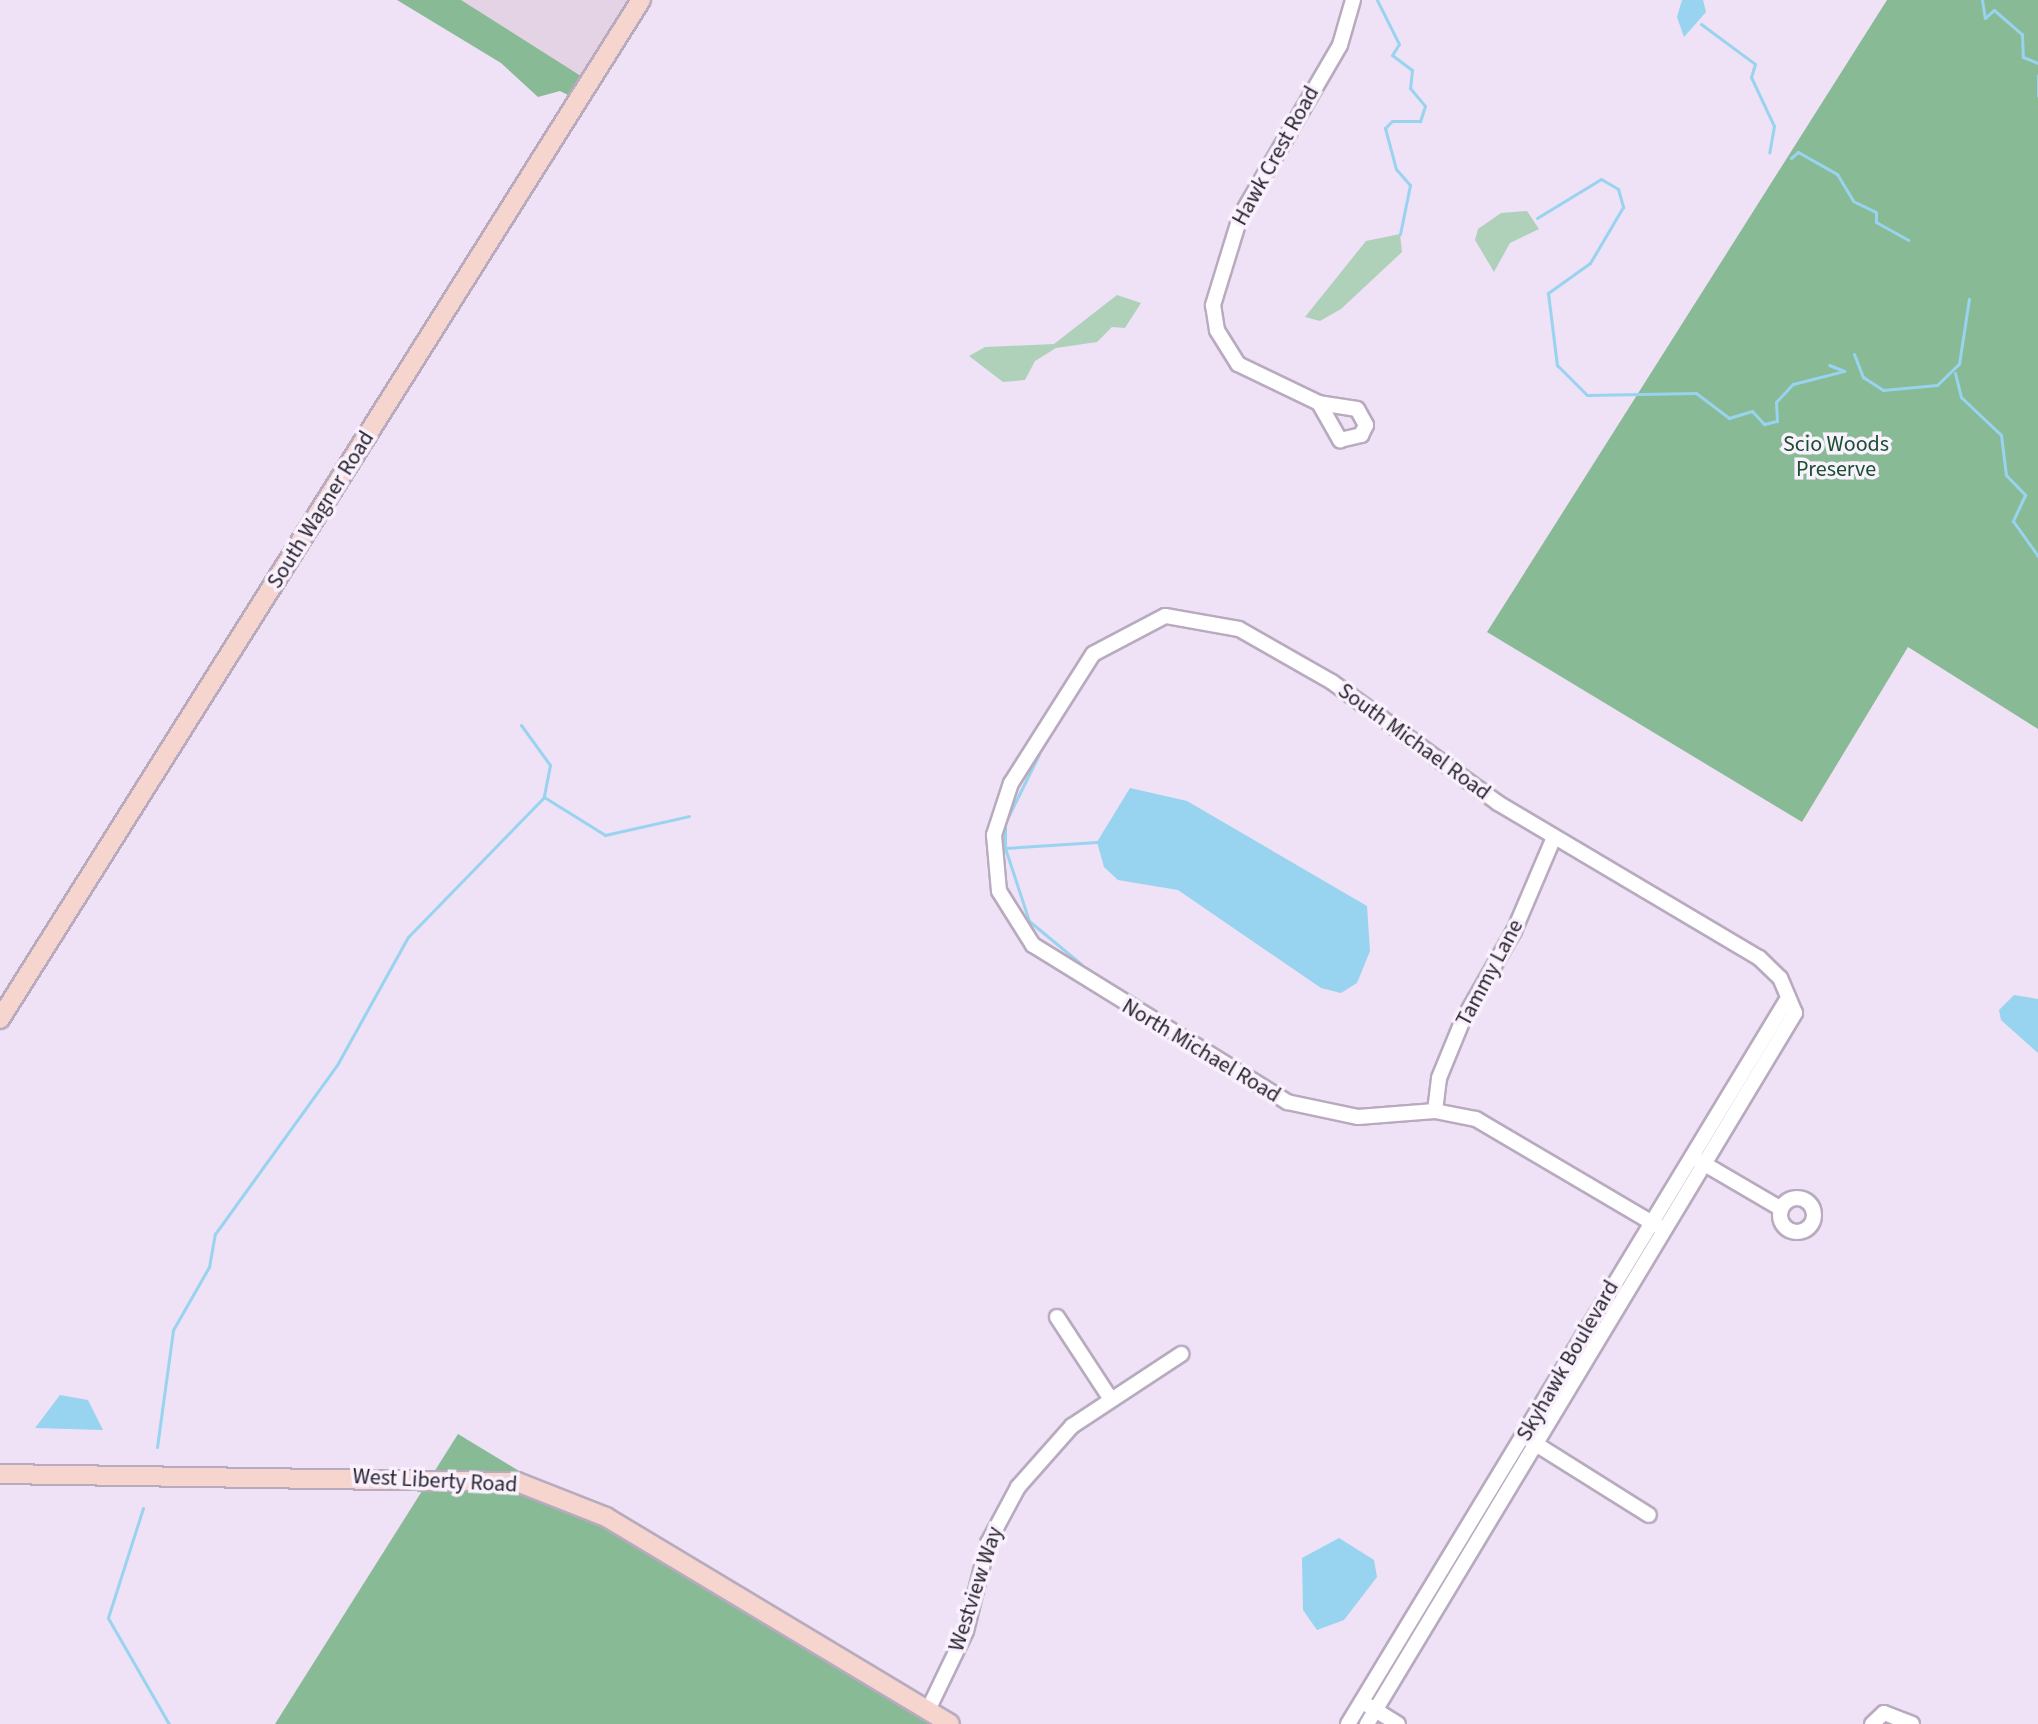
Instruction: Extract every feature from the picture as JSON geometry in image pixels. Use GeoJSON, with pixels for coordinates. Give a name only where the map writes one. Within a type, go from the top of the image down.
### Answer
{"type":"FeatureCollection","features":[{"type":"Feature","properties":{"kind":"main road","name":"South Wagner Road"},"geometry":{"type":"LineString","coordinates":[[0,1019],[641,0]]}},
{"type":"Feature","properties":{"kind":"main road","name":"West Liberty Road"},"geometry":{"type":"LineString","coordinates":[[0,1474],[517,1482],[606,1517],[950,1724]]}},
{"type":"Feature","properties":{"kind":"street","name":"Hawk Crest Road"},"geometry":{"type":"LineString","coordinates":[[1319,403],[1238,364],[1217,330],[1213,305],[1240,217],[1340,45],[1353,0]]}},
{"type":"Feature","properties":{"kind":"street","name":"South Michael Road"},"geometry":{"type":"LineString","coordinates":[[1079,671],[1098,649],[1150,619],[1213,620],[1332,682],[1449,772],[1743,948],[1771,967],[1788,998]]}},
{"type":"Feature","properties":{"kind":"street","name":"North Michael Road"},"geometry":{"type":"LineString","coordinates":[[1079,671],[1011,783],[996,823],[994,873],[1019,930],[1050,959],[1287,1102],[1358,1117],[1435,1111],[1493,1127],[1655,1224]]}},
{"type":"Feature","properties":{"kind":"street","name":"Tammy Lane"},"geometry":{"type":"LineString","coordinates":[[1435,1111],[1462,1022],[1514,931],[1554,837]]}},
{"type":"Feature","properties":{"kind":"street","name":"Skyhawk Boulevard"},"geometry":{"type":"LineString","coordinates":[[1367,1724],[1537,1446],[1689,1154],[1788,998]]}},
{"type":"Feature","properties":{"kind":"street","name":"Skyhawk Boulevard"},"geometry":{"type":"LineString","coordinates":[[1348,1724],[1655,1224],[1704,1163],[1795,1013],[1788,998]]}},
{"type":"Feature","properties":{"kind":"street"},"geometry":{"type":"LineString","coordinates":[[1689,1154],[1778,1207]]}},
{"type":"Feature","properties":{"kind":"street"},"geometry":{"type":"LineString","coordinates":[[1057,1317],[1110,1398]]}},
{"type":"Feature","properties":{"kind":"street","name":"Westview Way"},"geometry":{"type":"LineString","coordinates":[[928,1710],[966,1631],[999,1518],[1034,1464],[1110,1398],[1181,1354]]}},
{"type":"Feature","properties":{"kind":"street"},"geometry":{"type":"LineString","coordinates":[[1524,1437],[1649,1515]]}},
{"type":"Feature","properties":{"kind":"street"},"geometry":{"type":"LineString","coordinates":[[1362,1701],[1398,1724]]}},
{"type":"Feature","properties":{"kind":"street"},"geometry":{"type":"LineString","coordinates":[[1872,1724],[1884,1713],[1912,1724]]}},
{"type":"Feature","properties":{"kind":"shaded area"},"geometry":{"type":"Polygon","coordinates":[[[451,0],[628,0],[579,80],[451,0]]]}},
{"type":"Feature","properties":{"kind":"green space"},"geometry":{"type":"Polygon","coordinates":[[[397,0],[461,0],[584,78],[572,97],[560,91],[538,97],[501,63],[397,0]]]}},
{"type":"Feature","properties":{"kind":"green space","name":"Scio Woods Preserve"},"geometry":{"type":"Polygon","coordinates":[[[1887,0],[2038,0],[2038,729],[1908,647],[1802,822],[1487,632],[1887,0]]]}},
{"type":"Feature","properties":{"kind":"green space"},"geometry":{"type":"Polygon","coordinates":[[[1527,211],[1539,229],[1510,243],[1494,272],[1475,240],[1478,229],[1501,213],[1527,211]]]}},
{"type":"Feature","properties":{"kind":"green space"},"geometry":{"type":"Polygon","coordinates":[[[1400,234],[1402,252],[1341,309],[1320,321],[1305,317],[1366,241],[1400,234]]]}},
{"type":"Feature","properties":{"kind":"green space"},"geometry":{"type":"Polygon","coordinates":[[[1117,295],[1141,303],[1125,328],[1112,327],[1097,342],[1056,348],[1035,361],[1025,380],[1003,382],[969,356],[985,347],[1054,344],[1117,295]]]}},
{"type":"Feature","properties":{"kind":"green space"},"geometry":{"type":"Polygon","coordinates":[[[458,1434],[937,1724],[275,1724],[458,1434]]]}},
{"type":"Feature","properties":{"kind":"water"},"geometry":{"type":"Polygon","coordinates":[[[1682,0],[1703,0],[1706,12],[1684,37],[1677,17],[1682,0]]]}},
{"type":"Feature","properties":{"kind":"water"},"geometry":{"type":"Polygon","coordinates":[[[1130,788],[1187,801],[1367,906],[1370,951],[1357,983],[1341,993],[1321,988],[1178,890],[1118,880],[1104,867],[1097,842],[1130,788]]]}},
{"type":"Feature","properties":{"kind":"water"},"geometry":{"type":"Polygon","coordinates":[[[2014,995],[2038,999],[2038,1053],[2001,1020],[1999,1010],[2014,995]]]}},
{"type":"Feature","properties":{"kind":"water"},"geometry":{"type":"Polygon","coordinates":[[[60,1395],[88,1400],[103,1430],[35,1428],[60,1395]]]}},
{"type":"Feature","properties":{"kind":"water"},"geometry":{"type":"Polygon","coordinates":[[[1339,1538],[1374,1560],[1377,1577],[1344,1620],[1317,1630],[1303,1610],[1302,1558],[1339,1538]]]}},
{"type":"Feature","properties":{"kind":"waterway"},"geometry":{"type":"LineString","coordinates":[[1377,0],[1399,44],[1392,55],[1412,70],[1410,88],[1425,106],[1420,121],[1392,121],[1385,128],[1396,169],[1410,185],[1400,234]]}},
{"type":"Feature","properties":{"kind":"waterway"},"geometry":{"type":"LineString","coordinates":[[1982,0],[1985,18],[1994,10],[2022,34],[2023,57],[2038,63]]}},
{"type":"Feature","properties":{"kind":"waterway"},"geometry":{"type":"LineString","coordinates":[[1701,24],[1755,64],[1751,77],[1774,126],[1769,153]]}},
{"type":"Feature","properties":{"kind":"waterway"},"geometry":{"type":"LineString","coordinates":[[2038,75],[2038,96]]}},
{"type":"Feature","properties":{"kind":"waterway"},"geometry":{"type":"LineString","coordinates":[[1791,158],[1798,152],[1837,174],[1853,201],[1876,212],[1876,222],[1908,240]]}},
{"type":"Feature","properties":{"kind":"waterway"},"geometry":{"type":"LineString","coordinates":[[1537,218],[1601,179],[1618,189],[1623,207],[1590,263],[1548,293],[1557,365],[1587,395],[1696,393],[1729,418],[1752,411],[1764,424],[1777,421],[1776,402],[1793,384],[1844,371],[1829,365]]}},
{"type":"Feature","properties":{"kind":"waterway"},"geometry":{"type":"LineString","coordinates":[[1854,354],[1863,377],[1883,390],[1937,385],[1959,364],[1969,299]]}},
{"type":"Feature","properties":{"kind":"waterway"},"geometry":{"type":"LineString","coordinates":[[1955,373],[1961,397],[2001,435],[2006,475],[2025,495],[2013,521],[2038,556]]}},
{"type":"Feature","properties":{"kind":"waterway"},"geometry":{"type":"LineString","coordinates":[[1043,746],[1058,722]]}},
{"type":"Feature","properties":{"kind":"waterway"},"geometry":{"type":"LineString","coordinates":[[521,725],[550,765],[544,797]]}},
{"type":"Feature","properties":{"kind":"waterway"},"geometry":{"type":"LineString","coordinates":[[1039,754],[1005,823],[1005,848],[1029,921],[1081,964]]}},
{"type":"Feature","properties":{"kind":"waterway"},"geometry":{"type":"LineString","coordinates":[[157,1447],[173,1330],[209,1267],[215,1234],[337,1065],[408,937],[544,797],[605,835],[689,816]]}},
{"type":"Feature","properties":{"kind":"waterway"},"geometry":{"type":"LineString","coordinates":[[1005,848],[1097,842]]}},
{"type":"Feature","properties":{"kind":"waterway"},"geometry":{"type":"LineString","coordinates":[[143,1508],[108,1618],[169,1724]]}}]}
